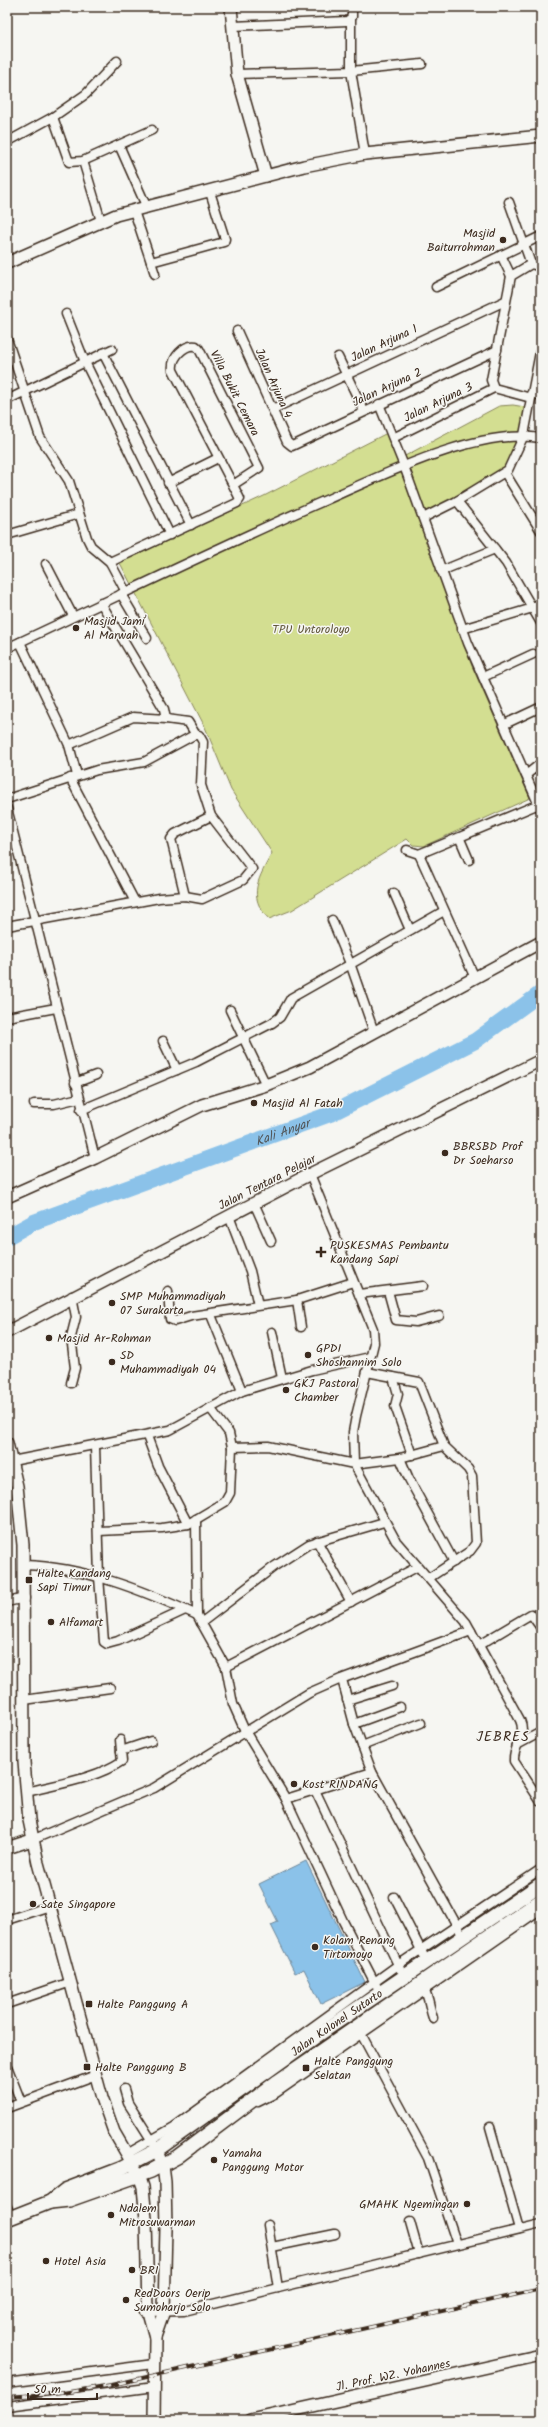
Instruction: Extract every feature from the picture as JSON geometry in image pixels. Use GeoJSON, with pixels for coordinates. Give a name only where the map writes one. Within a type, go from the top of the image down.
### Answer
{"type":"FeatureCollection","features":[{"type":"Feature","properties":{"kind":"main road"},"geometry":{"type":"LineString","coordinates":[[231,7],[237,74],[266,176]]}},
{"type":"Feature","properties":{"kind":"main road"},"geometry":{"type":"LineString","coordinates":[[7,264],[101,221],[266,176],[365,154],[541,136]]}},
{"type":"Feature","properties":{"kind":"main road"},"geometry":{"type":"LineString","coordinates":[[7,1197],[95,1158],[202,1105],[266,1085],[310,1067],[541,942]]}},
{"type":"Feature","properties":{"kind":"main road","name":"Jalan Tentara Pelajar"},"geometry":{"type":"LineString","coordinates":[[7,1332],[72,1296],[310,1174],[541,1060]]}},
{"type":"Feature","properties":{"kind":"main road"},"geometry":{"type":"LineString","coordinates":[[7,1443],[12,1461],[22,1523],[25,1598],[24,1700],[27,1792],[32,1840],[111,2126],[139,2175],[143,2187],[146,2219],[146,2312],[155,2337]]}},
{"type":"Feature","properties":{"kind":"main road"},"geometry":{"type":"LineString","coordinates":[[7,1848],[32,1840]]}},
{"type":"Feature","properties":{"kind":"main road","name":"Jalan Kolonel Sutarto"},"geometry":{"type":"LineString","coordinates":[[50,2202],[65,2190],[154,2146],[378,1987],[404,1977],[427,1962],[460,1931],[541,1884]]}},
{"type":"Feature","properties":{"kind":"main road","name":"Jalan Kolonel Sutarto"},"geometry":{"type":"LineString","coordinates":[[50,2202],[69,2200],[162,2166],[215,2129],[278,2081],[359,2031],[541,1900]]}},
{"type":"Feature","properties":{"kind":"main road"},"geometry":{"type":"LineString","coordinates":[[203,2111],[215,2129]]}},
{"type":"Feature","properties":{"kind":"main road"},"geometry":{"type":"LineString","coordinates":[[154,2146],[162,2166],[166,2202],[164,2311],[155,2337],[154,2420]]}},
{"type":"Feature","properties":{"kind":"main road"},"geometry":{"type":"LineString","coordinates":[[8,2215],[50,2202]]}},
{"type":"Feature","properties":{"kind":"main road"},"geometry":{"type":"LineString","coordinates":[[147,2273],[165,2273]]}},
{"type":"Feature","properties":{"kind":"main road","name":"Jl. Prof. WZ. Yohannes"},"geometry":{"type":"LineString","coordinates":[[251,2420],[541,2355]]}},
{"type":"Feature","properties":{"kind":"street"},"geometry":{"type":"LineString","coordinates":[[352,7],[351,71],[365,154]]}},
{"type":"Feature","properties":{"kind":"street"},"geometry":{"type":"LineString","coordinates":[[233,26],[321,24],[351,19]]}},
{"type":"Feature","properties":{"kind":"street"},"geometry":{"type":"LineString","coordinates":[[7,142],[53,117],[86,94],[117,61]]}},
{"type":"Feature","properties":{"kind":"street"},"geometry":{"type":"LineString","coordinates":[[237,74],[351,71],[422,64]]}},
{"type":"Feature","properties":{"kind":"street"},"geometry":{"type":"LineString","coordinates":[[53,117],[68,160],[83,161],[152,130]]}},
{"type":"Feature","properties":{"kind":"street"},"geometry":{"type":"LineString","coordinates":[[119,145],[147,208]]}},
{"type":"Feature","properties":{"kind":"street"},"geometry":{"type":"LineString","coordinates":[[83,161],[101,221]]}},
{"type":"Feature","properties":{"kind":"street"},"geometry":{"type":"LineString","coordinates":[[151,262],[224,242],[225,239],[210,192]]}},
{"type":"Feature","properties":{"kind":"street"},"geometry":{"type":"LineString","coordinates":[[508,202],[531,264]]}},
{"type":"Feature","properties":{"kind":"street"},"geometry":{"type":"LineString","coordinates":[[134,211],[155,274]]}},
{"type":"Feature","properties":{"kind":"street"},"geometry":{"type":"LineString","coordinates":[[436,287],[501,254],[541,236]]}},
{"type":"Feature","properties":{"kind":"street"},"geometry":{"type":"LineString","coordinates":[[501,254],[511,276],[491,376],[494,388],[531,396],[541,395]]}},
{"type":"Feature","properties":{"kind":"street"},"geometry":{"type":"LineString","coordinates":[[511,276],[531,264],[541,267]]}},
{"type":"Feature","properties":{"kind":"street","name":"Jalan Arjuna 1"},"geometry":{"type":"LineString","coordinates":[[273,409],[505,301]]}},
{"type":"Feature","properties":{"kind":"street"},"geometry":{"type":"LineString","coordinates":[[66,314],[84,362],[170,534]]}},
{"type":"Feature","properties":{"kind":"street","name":"Jalan Arjuna 4"},"geometry":{"type":"LineString","coordinates":[[237,331],[289,445]]}},
{"type":"Feature","properties":{"kind":"street"},"geometry":{"type":"LineString","coordinates":[[7,339],[25,389],[40,438],[66,476],[91,546],[110,562],[147,638]]}},
{"type":"Feature","properties":{"kind":"street","name":"Villa Bukit Cemara"},"geometry":{"type":"LineString","coordinates":[[190,525],[239,501],[239,496],[233,485],[173,370],[172,365],[176,356],[190,346],[196,346],[199,349],[259,466],[257,471],[233,485]]}},
{"type":"Feature","properties":{"kind":"street"},"geometry":{"type":"LineString","coordinates":[[423,518],[505,474],[524,435],[541,347]]}},
{"type":"Feature","properties":{"kind":"street"},"geometry":{"type":"LineString","coordinates":[[7,400],[25,389],[112,349]]}},
{"type":"Feature","properties":{"kind":"street","name":"Jalan Arjuna 2"},"geometry":{"type":"LineString","coordinates":[[289,445],[295,445],[364,411],[497,350]]}},
{"type":"Feature","properties":{"kind":"street"},"geometry":{"type":"LineString","coordinates":[[103,354],[190,525],[110,562]]}},
{"type":"Feature","properties":{"kind":"street"},"geometry":{"type":"LineString","coordinates":[[338,357],[364,411]]}},
{"type":"Feature","properties":{"kind":"street","name":"Jalan Arjuna 3"},"geometry":{"type":"LineString","coordinates":[[393,438],[494,388]]}},
{"type":"Feature","properties":{"kind":"street"},"geometry":{"type":"LineString","coordinates":[[379,404],[404,466],[462,629],[505,724],[540,807],[419,854],[407,850]]}},
{"type":"Feature","properties":{"kind":"street"},"geometry":{"type":"LineString","coordinates":[[7,648],[263,528],[404,466],[468,445],[524,435],[541,438]]}},
{"type":"Feature","properties":{"kind":"street"},"geometry":{"type":"LineString","coordinates":[[168,482],[214,460]]}},
{"type":"Feature","properties":{"kind":"street"},"geometry":{"type":"LineString","coordinates":[[505,474],[541,531]]}},
{"type":"Feature","properties":{"kind":"street"},"geometry":{"type":"LineString","coordinates":[[457,501],[506,563],[541,623]]}},
{"type":"Feature","properties":{"kind":"street"},"geometry":{"type":"LineString","coordinates":[[7,535],[79,514]]}},
{"type":"Feature","properties":{"kind":"street"},"geometry":{"type":"LineString","coordinates":[[441,571],[495,549]]}},
{"type":"Feature","properties":{"kind":"street"},"geometry":{"type":"LineString","coordinates":[[46,564],[73,616]]}},
{"type":"Feature","properties":{"kind":"street"},"geometry":{"type":"LineString","coordinates":[[462,629],[532,608],[541,602]]}},
{"type":"Feature","properties":{"kind":"street"},"geometry":{"type":"LineString","coordinates":[[101,603],[164,709],[166,719]]}},
{"type":"Feature","properties":{"kind":"street"},"geometry":{"type":"LineString","coordinates":[[20,642],[69,745],[73,776],[135,902]]}},
{"type":"Feature","properties":{"kind":"street"},"geometry":{"type":"LineString","coordinates":[[483,677],[533,654]]}},
{"type":"Feature","properties":{"kind":"street"},"geometry":{"type":"LineString","coordinates":[[505,724],[541,707]]}},
{"type":"Feature","properties":{"kind":"street"},"geometry":{"type":"LineString","coordinates":[[69,745],[133,717],[188,722],[196,735]]}},
{"type":"Feature","properties":{"kind":"street"},"geometry":{"type":"LineString","coordinates":[[7,800],[73,776],[144,762],[196,735],[202,736],[201,784],[211,816],[251,865],[252,872],[243,880],[202,899],[185,896],[135,902],[7,926]]}},
{"type":"Feature","properties":{"kind":"street"},"geometry":{"type":"LineString","coordinates":[[526,775],[541,763]]}},
{"type":"Feature","properties":{"kind":"street"},"geometry":{"type":"LineString","coordinates":[[7,808],[56,1008],[95,1158]]}},
{"type":"Feature","properties":{"kind":"street"},"geometry":{"type":"LineString","coordinates":[[185,896],[172,839],[175,834],[211,816]]}},
{"type":"Feature","properties":{"kind":"street"},"geometry":{"type":"LineString","coordinates":[[460,838],[469,860]]}},
{"type":"Feature","properties":{"kind":"street"},"geometry":{"type":"LineString","coordinates":[[419,854],[475,978]]}},
{"type":"Feature","properties":{"kind":"street"},"geometry":{"type":"LineString","coordinates":[[394,893],[410,930]]}},
{"type":"Feature","properties":{"kind":"street"},"geometry":{"type":"LineString","coordinates":[[82,1110],[177,1070],[243,1038],[280,1017],[291,998],[351,966],[444,911]]}},
{"type":"Feature","properties":{"kind":"street"},"geometry":{"type":"LineString","coordinates":[[332,920],[351,966],[374,1032]]}},
{"type":"Feature","properties":{"kind":"street"},"geometry":{"type":"LineString","coordinates":[[7,1017],[56,1008]]}},
{"type":"Feature","properties":{"kind":"street"},"geometry":{"type":"LineString","coordinates":[[230,1010],[266,1085]]}},
{"type":"Feature","properties":{"kind":"street"},"geometry":{"type":"LineString","coordinates":[[163,1041],[177,1070]]}},
{"type":"Feature","properties":{"kind":"street"},"geometry":{"type":"LineString","coordinates":[[75,1083],[96,1075]]}},
{"type":"Feature","properties":{"kind":"street"},"geometry":{"type":"LineString","coordinates":[[34,1104],[54,1104],[79,1098]]}},
{"type":"Feature","properties":{"kind":"street"},"geometry":{"type":"LineString","coordinates":[[310,1174],[373,1329],[374,1343],[353,1432],[354,1464],[384,1522],[396,1541],[417,1567],[429,1578],[460,1613],[479,1645],[520,1720],[523,1733],[516,1746],[514,1761],[541,1802]]}},
{"type":"Feature","properties":{"kind":"street"},"geometry":{"type":"LineString","coordinates":[[254,1203],[271,1241]]}},
{"type":"Feature","properties":{"kind":"street"},"geometry":{"type":"LineString","coordinates":[[230,1216],[250,1271],[258,1305]]}},
{"type":"Feature","properties":{"kind":"street"},"geometry":{"type":"LineString","coordinates":[[168,1291],[170,1319],[172,1321],[211,1315],[258,1305],[297,1300],[353,1282]]}},
{"type":"Feature","properties":{"kind":"street"},"geometry":{"type":"LineString","coordinates":[[359,1294],[423,1286]]}},
{"type":"Feature","properties":{"kind":"street"},"geometry":{"type":"LineString","coordinates":[[388,1291],[396,1320],[416,1322],[439,1316]]}},
{"type":"Feature","properties":{"kind":"street"},"geometry":{"type":"LineString","coordinates":[[71,1383],[75,1365],[71,1337],[76,1317],[72,1296]]}},
{"type":"Feature","properties":{"kind":"street"},"geometry":{"type":"LineString","coordinates":[[297,1300],[301,1327]]}},
{"type":"Feature","properties":{"kind":"street"},"geometry":{"type":"LineString","coordinates":[[211,1315],[242,1391]]}},
{"type":"Feature","properties":{"kind":"street"},"geometry":{"type":"LineString","coordinates":[[272,1332],[282,1378]]}},
{"type":"Feature","properties":{"kind":"street"},"geometry":{"type":"LineString","coordinates":[[12,1461],[147,1436],[170,1430],[242,1391],[282,1378],[370,1357]]}},
{"type":"Feature","properties":{"kind":"street"},"geometry":{"type":"LineString","coordinates":[[367,1372],[419,1382],[444,1446],[468,1468],[474,1482],[476,1543],[470,1551],[429,1578]]}},
{"type":"Feature","properties":{"kind":"street"},"geometry":{"type":"LineString","coordinates":[[393,1377],[398,1394],[396,1406],[412,1455]]}},
{"type":"Feature","properties":{"kind":"street"},"geometry":{"type":"LineString","coordinates":[[98,1531],[162,1528],[192,1522],[220,1506],[228,1496],[232,1447],[228,1433],[210,1408]]}},
{"type":"Feature","properties":{"kind":"street"},"geometry":{"type":"LineString","coordinates":[[147,1436],[158,1466],[192,1522],[197,1616],[226,1667],[233,1704],[245,1731],[286,1800],[342,1921],[378,1987],[398,1965],[421,1950],[460,1931],[541,1869]]}},
{"type":"Feature","properties":{"kind":"street"},"geometry":{"type":"LineString","coordinates":[[95,1446],[102,1637],[106,1644],[118,1641],[185,1610]]}},
{"type":"Feature","properties":{"kind":"street"},"geometry":{"type":"LineString","coordinates":[[232,1447],[268,1446],[354,1464],[400,1458],[444,1446]]}},
{"type":"Feature","properties":{"kind":"street"},"geometry":{"type":"LineString","coordinates":[[400,1458],[409,1479],[454,1562]]}},
{"type":"Feature","properties":{"kind":"street"},"geometry":{"type":"LineString","coordinates":[[201,1623],[281,1562],[318,1541],[384,1522]]}},
{"type":"Feature","properties":{"kind":"street"},"geometry":{"type":"LineString","coordinates":[[318,1541],[351,1602]]}},
{"type":"Feature","properties":{"kind":"street"},"geometry":{"type":"LineString","coordinates":[[24,1565],[68,1568],[99,1577],[197,1616]]}},
{"type":"Feature","properties":{"kind":"street"},"geometry":{"type":"LineString","coordinates":[[226,1667],[417,1567]]}},
{"type":"Feature","properties":{"kind":"street"},"geometry":{"type":"LineString","coordinates":[[7,1602],[25,1598]]}},
{"type":"Feature","properties":{"kind":"street"},"geometry":{"type":"LineString","coordinates":[[479,1645],[531,1614],[541,1628]]}},
{"type":"Feature","properties":{"kind":"street"},"geometry":{"type":"LineString","coordinates":[[32,1840],[154,1788],[245,1731],[315,1690],[471,1631]]}},
{"type":"Feature","properties":{"kind":"street"},"geometry":{"type":"LineString","coordinates":[[343,1683],[354,1724],[372,1772],[460,1931]]}},
{"type":"Feature","properties":{"kind":"street"},"geometry":{"type":"LineString","coordinates":[[347,1700],[392,1686]]}},
{"type":"Feature","properties":{"kind":"street"},"geometry":{"type":"LineString","coordinates":[[24,1700],[110,1688]]}},
{"type":"Feature","properties":{"kind":"street"},"geometry":{"type":"LineString","coordinates":[[354,1724],[400,1707]]}},
{"type":"Feature","properties":{"kind":"street"},"geometry":{"type":"LineString","coordinates":[[362,1746],[420,1723]]}},
{"type":"Feature","properties":{"kind":"street"},"geometry":{"type":"LineString","coordinates":[[516,1746],[541,1732]]}},
{"type":"Feature","properties":{"kind":"street"},"geometry":{"type":"LineString","coordinates":[[27,1792],[82,1778],[117,1764],[122,1760],[120,1740]]}},
{"type":"Feature","properties":{"kind":"street"},"geometry":{"type":"LineString","coordinates":[[121,1751],[151,1740]]}},
{"type":"Feature","properties":{"kind":"street"},"geometry":{"type":"LineString","coordinates":[[286,1800],[372,1772]]}},
{"type":"Feature","properties":{"kind":"street"},"geometry":{"type":"LineString","coordinates":[[315,1790],[404,1977]]}},
{"type":"Feature","properties":{"kind":"street"},"geometry":{"type":"LineString","coordinates":[[394,1897],[427,1962]]}},
{"type":"Feature","properties":{"kind":"street"},"geometry":{"type":"LineString","coordinates":[[7,1920],[50,1906]]}},
{"type":"Feature","properties":{"kind":"street"},"geometry":{"type":"LineString","coordinates":[[457,2244],[428,2158],[359,2031],[424,1990],[541,1909]]}},
{"type":"Feature","properties":{"kind":"street"},"geometry":{"type":"LineString","coordinates":[[7,2004],[71,1982]]}},
{"type":"Feature","properties":{"kind":"street"},"geometry":{"type":"LineString","coordinates":[[424,1990],[430,1998],[429,2008],[433,2018]]}},
{"type":"Feature","properties":{"kind":"street"},"geometry":{"type":"LineString","coordinates":[[7,2066],[22,2102]]}},
{"type":"Feature","properties":{"kind":"street"},"geometry":{"type":"LineString","coordinates":[[7,2108],[96,2075]]}},
{"type":"Feature","properties":{"kind":"street"},"geometry":{"type":"LineString","coordinates":[[124,2089],[128,2103],[154,2146]]}},
{"type":"Feature","properties":{"kind":"street"},"geometry":{"type":"LineString","coordinates":[[490,2127],[519,2229]]}},
{"type":"Feature","properties":{"kind":"street"},"geometry":{"type":"LineString","coordinates":[[410,2222],[419,2254]]}},
{"type":"Feature","properties":{"kind":"street"},"geometry":{"type":"LineString","coordinates":[[146,2312],[184,2311],[541,2224]]}},
{"type":"Feature","properties":{"kind":"street"},"geometry":{"type":"LineString","coordinates":[[268,2225],[278,2288]]}},
{"type":"Feature","properties":{"kind":"street"},"geometry":{"type":"LineString","coordinates":[[272,2246],[335,2234]]}},
{"type":"Feature","properties":{"kind":"street"},"geometry":{"type":"LineString","coordinates":[[7,2383],[154,2364]]}},
{"type":"Feature","properties":{"kind":"street"},"geometry":{"type":"LineString","coordinates":[[7,2406],[154,2387]]}},
{"type":"Feature","properties":{"kind":"green space"},"geometry":{"type":"Polygon","coordinates":[[[513,405],[525,407],[522,428],[505,471],[425,515],[403,457],[499,406],[513,405]]]}},
{"type":"Feature","properties":{"kind":"green space","name":"TPU Untoroloyo"},"geometry":{"type":"Polygon","coordinates":[[[387,433],[472,666],[530,798],[424,846],[413,845],[407,839],[292,910],[269,919],[262,911],[256,895],[259,879],[272,853],[231,790],[205,727],[120,563],[264,496],[387,433]]]}},
{"type":"Feature","properties":{"kind":"water","name":"Kolam Renang Tirtomoyo"},"geometry":{"type":"Polygon","coordinates":[[[306,1861],[365,1982],[321,2004],[304,1969],[295,1973],[271,1925],[278,1922],[259,1884],[306,1861]]]}},
{"type":"Feature","properties":{"kind":"waterway","name":"Kali Anyar"},"geometry":{"type":"LineString","coordinates":[[7,1237],[34,1222],[330,1114],[475,1041],[541,993]]}},
{"type":"Feature","properties":{"kind":"railway"},"geometry":{"type":"LineString","coordinates":[[7,2397],[63,2393],[111,2385],[541,2289]]}},
{"type":"Feature","properties":{"kind":"place","name":"Masjid Baiturrohman"},"geometry":{"type":"Point","coordinates":[503,240]}},
{"type":"Feature","properties":{"kind":"place","name":"Masjid Jami' Al Marwah"},"geometry":{"type":"Point","coordinates":[76,628]}},
{"type":"Feature","properties":{"kind":"place","name":"Masjid Al Fatah"},"geometry":{"type":"Point","coordinates":[254,1103]}},
{"type":"Feature","properties":{"kind":"place","name":"BBRSBD Prof Dr Soeharso"},"geometry":{"type":"Point","coordinates":[445,1153]}},
{"type":"Feature","properties":{"kind":"place","name":"PUSKESMAS Pembantu Kandang Sapi"},"geometry":{"type":"Point","coordinates":[321,1252]}},
{"type":"Feature","properties":{"kind":"place","name":"SMP Muhammadiyah 07 Surakarta"},"geometry":{"type":"Point","coordinates":[112,1303]}},
{"type":"Feature","properties":{"kind":"place","name":"Masjid Ar-Rohman"},"geometry":{"type":"Point","coordinates":[49,1338]}},
{"type":"Feature","properties":{"kind":"place","name":"GPDI Shoshannim Solo"},"geometry":{"type":"Point","coordinates":[308,1355]}},
{"type":"Feature","properties":{"kind":"place","name":"SD Muhammadiyah 04"},"geometry":{"type":"Point","coordinates":[112,1362]}},
{"type":"Feature","properties":{"kind":"place","name":"GKJ Pastoral Chamber"},"geometry":{"type":"Point","coordinates":[286,1390]}},
{"type":"Feature","properties":{"kind":"place","name":"Halte Kandang Sapi Timur"},"geometry":{"type":"Point","coordinates":[29,1580]}},
{"type":"Feature","properties":{"kind":"place","name":"Alfamart"},"geometry":{"type":"Point","coordinates":[51,1622]}},
{"type":"Feature","properties":{"kind":"place","name":"Kost RINDANG"},"geometry":{"type":"Point","coordinates":[294,1784]}},
{"type":"Feature","properties":{"kind":"place","name":"Sate Singapore"},"geometry":{"type":"Point","coordinates":[33,1904]}},
{"type":"Feature","properties":{"kind":"place","name":"Kolam Renang Tirtomoyo"},"geometry":{"type":"Point","coordinates":[315,1947]}},
{"type":"Feature","properties":{"kind":"place","name":"Halte Panggung A"},"geometry":{"type":"Point","coordinates":[89,2004]}},
{"type":"Feature","properties":{"kind":"place","name":"Halte Panggung B"},"geometry":{"type":"Point","coordinates":[87,2067]}},
{"type":"Feature","properties":{"kind":"place","name":"Halte Panggung Selatan"},"geometry":{"type":"Point","coordinates":[306,2068]}},
{"type":"Feature","properties":{"kind":"place","name":"Yamaha Panggung Motor"},"geometry":{"type":"Point","coordinates":[214,2160]}},
{"type":"Feature","properties":{"kind":"place","name":"GMAHK Ngemingan"},"geometry":{"type":"Point","coordinates":[467,2204]}},
{"type":"Feature","properties":{"kind":"place","name":"Ndalem Mitrosuwarman"},"geometry":{"type":"Point","coordinates":[111,2215]}},
{"type":"Feature","properties":{"kind":"place","name":"Hotel Asia"},"geometry":{"type":"Point","coordinates":[46,2261]}},
{"type":"Feature","properties":{"kind":"place","name":"BRI"},"geometry":{"type":"Point","coordinates":[132,2270]}},
{"type":"Feature","properties":{"kind":"place","name":"RedDoors Oerip Sumoharjo Solo"},"geometry":{"type":"Point","coordinates":[126,2300]}},
{"type":"Feature","properties":{"kind":"district","name":"JEBRES"},"geometry":{"type":"Point","coordinates":[503,1736]}}]}
